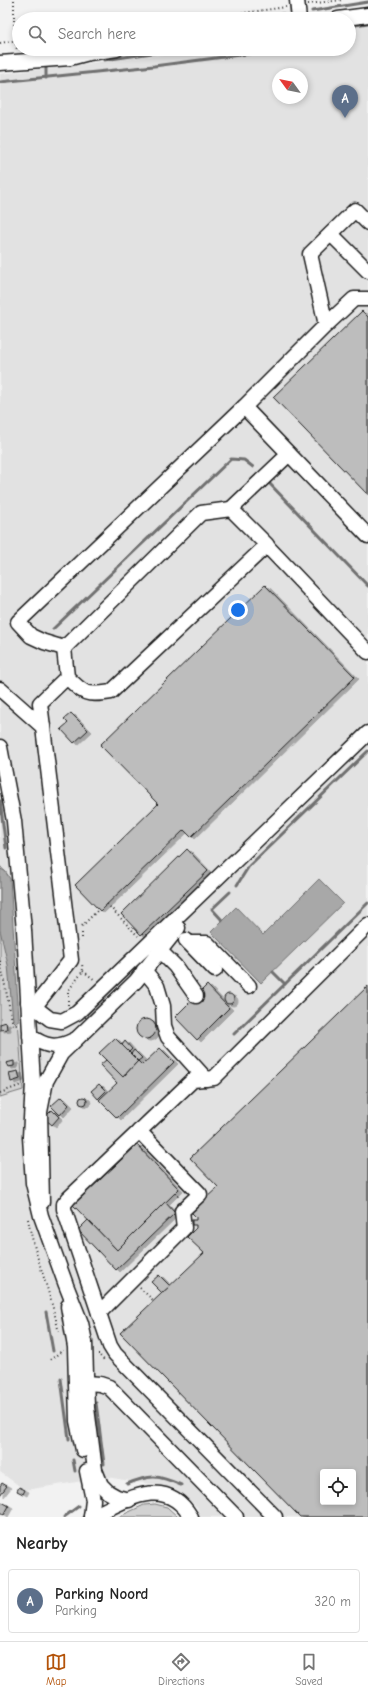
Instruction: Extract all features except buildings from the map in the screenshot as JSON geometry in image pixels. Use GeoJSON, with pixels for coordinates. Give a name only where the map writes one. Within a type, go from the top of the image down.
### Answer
{"type":"FeatureCollection","features":[{"type":"Feature","properties":{"kind":"street"},"geometry":{"type":"LineString","coordinates":[[356,17],[368,15]]}},
{"type":"Feature","properties":{"kind":"street"},"geometry":{"type":"LineString","coordinates":[[0,55],[12,47]]}},
{"type":"Feature","properties":{"kind":"street"},"geometry":{"type":"LineString","coordinates":[[0,63],[70,58],[78,56]]}},
{"type":"Feature","properties":{"kind":"street"},"geometry":{"type":"LineString","coordinates":[[326,325],[310,254],[355,210],[368,223]]}},
{"type":"Feature","properties":{"kind":"street"},"geometry":{"type":"LineString","coordinates":[[331,234],[368,272]]}},
{"type":"Feature","properties":{"kind":"street"},"geometry":{"type":"LineString","coordinates":[[64,648],[31,636],[18,622],[244,407],[326,325],[354,300],[368,299]]}},
{"type":"Feature","properties":{"kind":"street"},"geometry":{"type":"LineString","coordinates":[[244,407],[368,536]]}},
{"type":"Feature","properties":{"kind":"street"},"geometry":{"type":"LineString","coordinates":[[64,648],[201,513],[231,509],[289,454]]}},
{"type":"Feature","properties":{"kind":"street"},"geometry":{"type":"LineString","coordinates":[[231,509],[368,652]]}},
{"type":"Feature","properties":{"kind":"street"},"geometry":{"type":"LineString","coordinates":[[64,648],[67,677],[81,691],[93,695],[111,692],[266,545]]}},
{"type":"Feature","properties":{"kind":"street"},"geometry":{"type":"LineString","coordinates":[[30,1017],[71,960],[40,703],[67,677]]}},
{"type":"Feature","properties":{"kind":"street"},"geometry":{"type":"LineString","coordinates":[[0,689],[43,727]]}},
{"type":"Feature","properties":{"kind":"street"},"geometry":{"type":"LineString","coordinates":[[30,1017],[62,1021],[77,1013],[368,733]]}},
{"type":"Feature","properties":{"kind":"street"},"geometry":{"type":"LineString","coordinates":[[0,747],[14,821],[30,1017],[32,1083],[30,1137],[32,1183],[41,1216],[66,1285],[75,1347],[87,1383],[90,1436],[98,1478],[101,1485],[108,1492],[117,1497],[129,1500]]}},
{"type":"Feature","properties":{"kind":"street"},"geometry":{"type":"LineString","coordinates":[[41,1216],[43,1192],[40,1112],[42,1095],[46,1081],[53,1067],[61,1054],[136,981],[176,930],[208,898],[230,873],[237,858]]}},
{"type":"Feature","properties":{"kind":"street"},"geometry":{"type":"LineString","coordinates":[[275,1517],[115,1354],[110,1346],[64,1209],[64,1204],[194,1080],[214,1078],[368,925]]}},
{"type":"Feature","properties":{"kind":"street"},"geometry":{"type":"LineString","coordinates":[[176,930],[215,970]]}},
{"type":"Feature","properties":{"kind":"street"},"geometry":{"type":"LineString","coordinates":[[189,943],[207,943],[249,986]]}},
{"type":"Feature","properties":{"kind":"street"},"geometry":{"type":"LineString","coordinates":[[159,950],[175,966],[196,996]]}},
{"type":"Feature","properties":{"kind":"street"},"geometry":{"type":"LineString","coordinates":[[144,970],[157,986],[163,1006],[164,1026],[168,1037],[206,1079]]}},
{"type":"Feature","properties":{"kind":"street"},"geometry":{"type":"LineString","coordinates":[[30,1017],[47,1045],[59,1046],[77,1038]]}},
{"type":"Feature","properties":{"kind":"street"},"geometry":{"type":"LineString","coordinates":[[99,1313],[184,1228],[182,1211],[200,1194],[139,1131]]}},
{"type":"Feature","properties":{"kind":"street"},"geometry":{"type":"LineString","coordinates":[[81,1366],[76,1421],[93,1493],[94,1500],[91,1517]]}},
{"type":"Feature","properties":{"kind":"street"},"geometry":{"type":"LineString","coordinates":[[87,1383],[100,1384],[109,1387],[236,1517]]}},
{"type":"Feature","properties":{"kind":"street"},"geometry":{"type":"LineString","coordinates":[[91,1517],[144,1494],[160,1493],[169,1496],[180,1503],[191,1517]]}},
{"type":"Feature","properties":{"kind":"path"},"geometry":{"type":"LineString","coordinates":[[14,0],[15,12]]}},
{"type":"Feature","properties":{"kind":"path"},"geometry":{"type":"LineString","coordinates":[[263,12],[298,8],[342,0]]}},
{"type":"Feature","properties":{"kind":"path"},"geometry":{"type":"LineString","coordinates":[[0,43],[12,44]]}},
{"type":"Feature","properties":{"kind":"path"},"geometry":{"type":"LineString","coordinates":[[107,904],[138,936],[141,934]]}},
{"type":"Feature","properties":{"kind":"path"},"geometry":{"type":"LineString","coordinates":[[0,960],[13,1025],[30,1017]]}},
{"type":"Feature","properties":{"kind":"path"},"geometry":{"type":"LineString","coordinates":[[83,971],[94,980],[100,974]]}},
{"type":"Feature","properties":{"kind":"path"},"geometry":{"type":"LineString","coordinates":[[0,1093],[25,1083]]}},
{"type":"Feature","properties":{"kind":"path"},"geometry":{"type":"LineString","coordinates":[[136,1283],[154,1301]]}},
{"type":"Feature","properties":{"kind":"path"},"geometry":{"type":"LineString","coordinates":[[50,1360],[67,1347]]}},
{"type":"Feature","properties":{"kind":"shaded area"},"geometry":{"type":"Polygon","coordinates":[[[368,22],[368,1517],[200,1517],[197,1507],[174,1488],[100,1476],[83,1481],[25,1490],[0,1472],[0,1097],[23,1090],[8,876],[0,866],[0,74],[150,56],[356,56],[356,24],[368,22]]]}},
{"type":"Feature","properties":{"kind":"shaded area"},"geometry":{"type":"Polygon","coordinates":[[[0,866],[8,875],[23,1090],[0,1097],[0,866]]]}},
{"type":"Feature","properties":{"kind":"shaded area"},"geometry":{"type":"Polygon","coordinates":[[[0,869],[5,871],[10,879],[19,1019],[16,1023],[13,1020],[8,965],[0,930],[0,869]]]}},
{"type":"Feature","properties":{"kind":"shaded area"},"geometry":{"type":"Polygon","coordinates":[[[319,879],[343,903],[261,983],[211,932],[236,907],[263,935],[319,879]]]}},
{"type":"Feature","properties":{"kind":"shaded area"},"geometry":{"type":"Polygon","coordinates":[[[155,1504],[167,1507],[178,1517],[118,1517],[144,1505],[155,1504]]]}},
{"type":"Feature","properties":{"kind":"waterway"},"geometry":{"type":"LineString","coordinates":[[312,11],[368,2]]}},
{"type":"Feature","properties":{"kind":"waterway"},"geometry":{"type":"LineString","coordinates":[[356,25],[368,23]]}},
{"type":"Feature","properties":{"kind":"waterway"},"geometry":{"type":"LineString","coordinates":[[104,60],[132,56]]}},
{"type":"Feature","properties":{"kind":"waterway"},"geometry":{"type":"LineString","coordinates":[[0,82],[154,66],[231,56]]}},
{"type":"Feature","properties":{"kind":"waterway"},"geometry":{"type":"LineString","coordinates":[[46,67],[46,78]]}},
{"type":"Feature","properties":{"kind":"waterway"},"geometry":{"type":"LineString","coordinates":[[53,629],[231,459],[244,460],[253,467]]}},
{"type":"Feature","properties":{"kind":"waterway"},"geometry":{"type":"LineString","coordinates":[[270,484],[368,586]]}},
{"type":"Feature","properties":{"kind":"waterway"},"geometry":{"type":"LineString","coordinates":[[237,885],[249,866],[368,751]]}},
{"type":"Feature","properties":{"kind":"waterway"},"geometry":{"type":"LineString","coordinates":[[0,801],[6,848]]}},
{"type":"Feature","properties":{"kind":"waterway"},"geometry":{"type":"LineString","coordinates":[[222,920],[212,909],[230,892]]}},
{"type":"Feature","properties":{"kind":"waterway"},"geometry":{"type":"LineString","coordinates":[[273,972],[285,984],[368,903]]}},
{"type":"Feature","properties":{"kind":"waterway"},"geometry":{"type":"LineString","coordinates":[[234,1034],[285,984]]}},
{"type":"Feature","properties":{"kind":"waterway"},"geometry":{"type":"LineString","coordinates":[[46,1312],[53,1351]]}},
{"type":"Feature","properties":{"kind":"waterway"},"geometry":{"type":"LineString","coordinates":[[61,1379],[69,1439]]}},
{"type":"Feature","properties":{"kind":"waterway"},"geometry":{"type":"LineString","coordinates":[[96,1403],[104,1464]]}},
{"type":"Feature","properties":{"kind":"waterway"},"geometry":{"type":"LineString","coordinates":[[73,1460],[75,1471]]}},
{"type":"Feature","properties":{"kind":"waterway"},"geometry":{"type":"LineString","coordinates":[[127,1484],[149,1477],[154,1477],[166,1479],[181,1485]]}},
{"type":"Feature","properties":{"kind":"waterway"},"geometry":{"type":"LineString","coordinates":[[64,1517],[79,1506]]}},
{"type":"Feature","properties":{"kind":"place","name":"Parking Noord"},"geometry":{"type":"Point","coordinates":[345,118]}}]}
